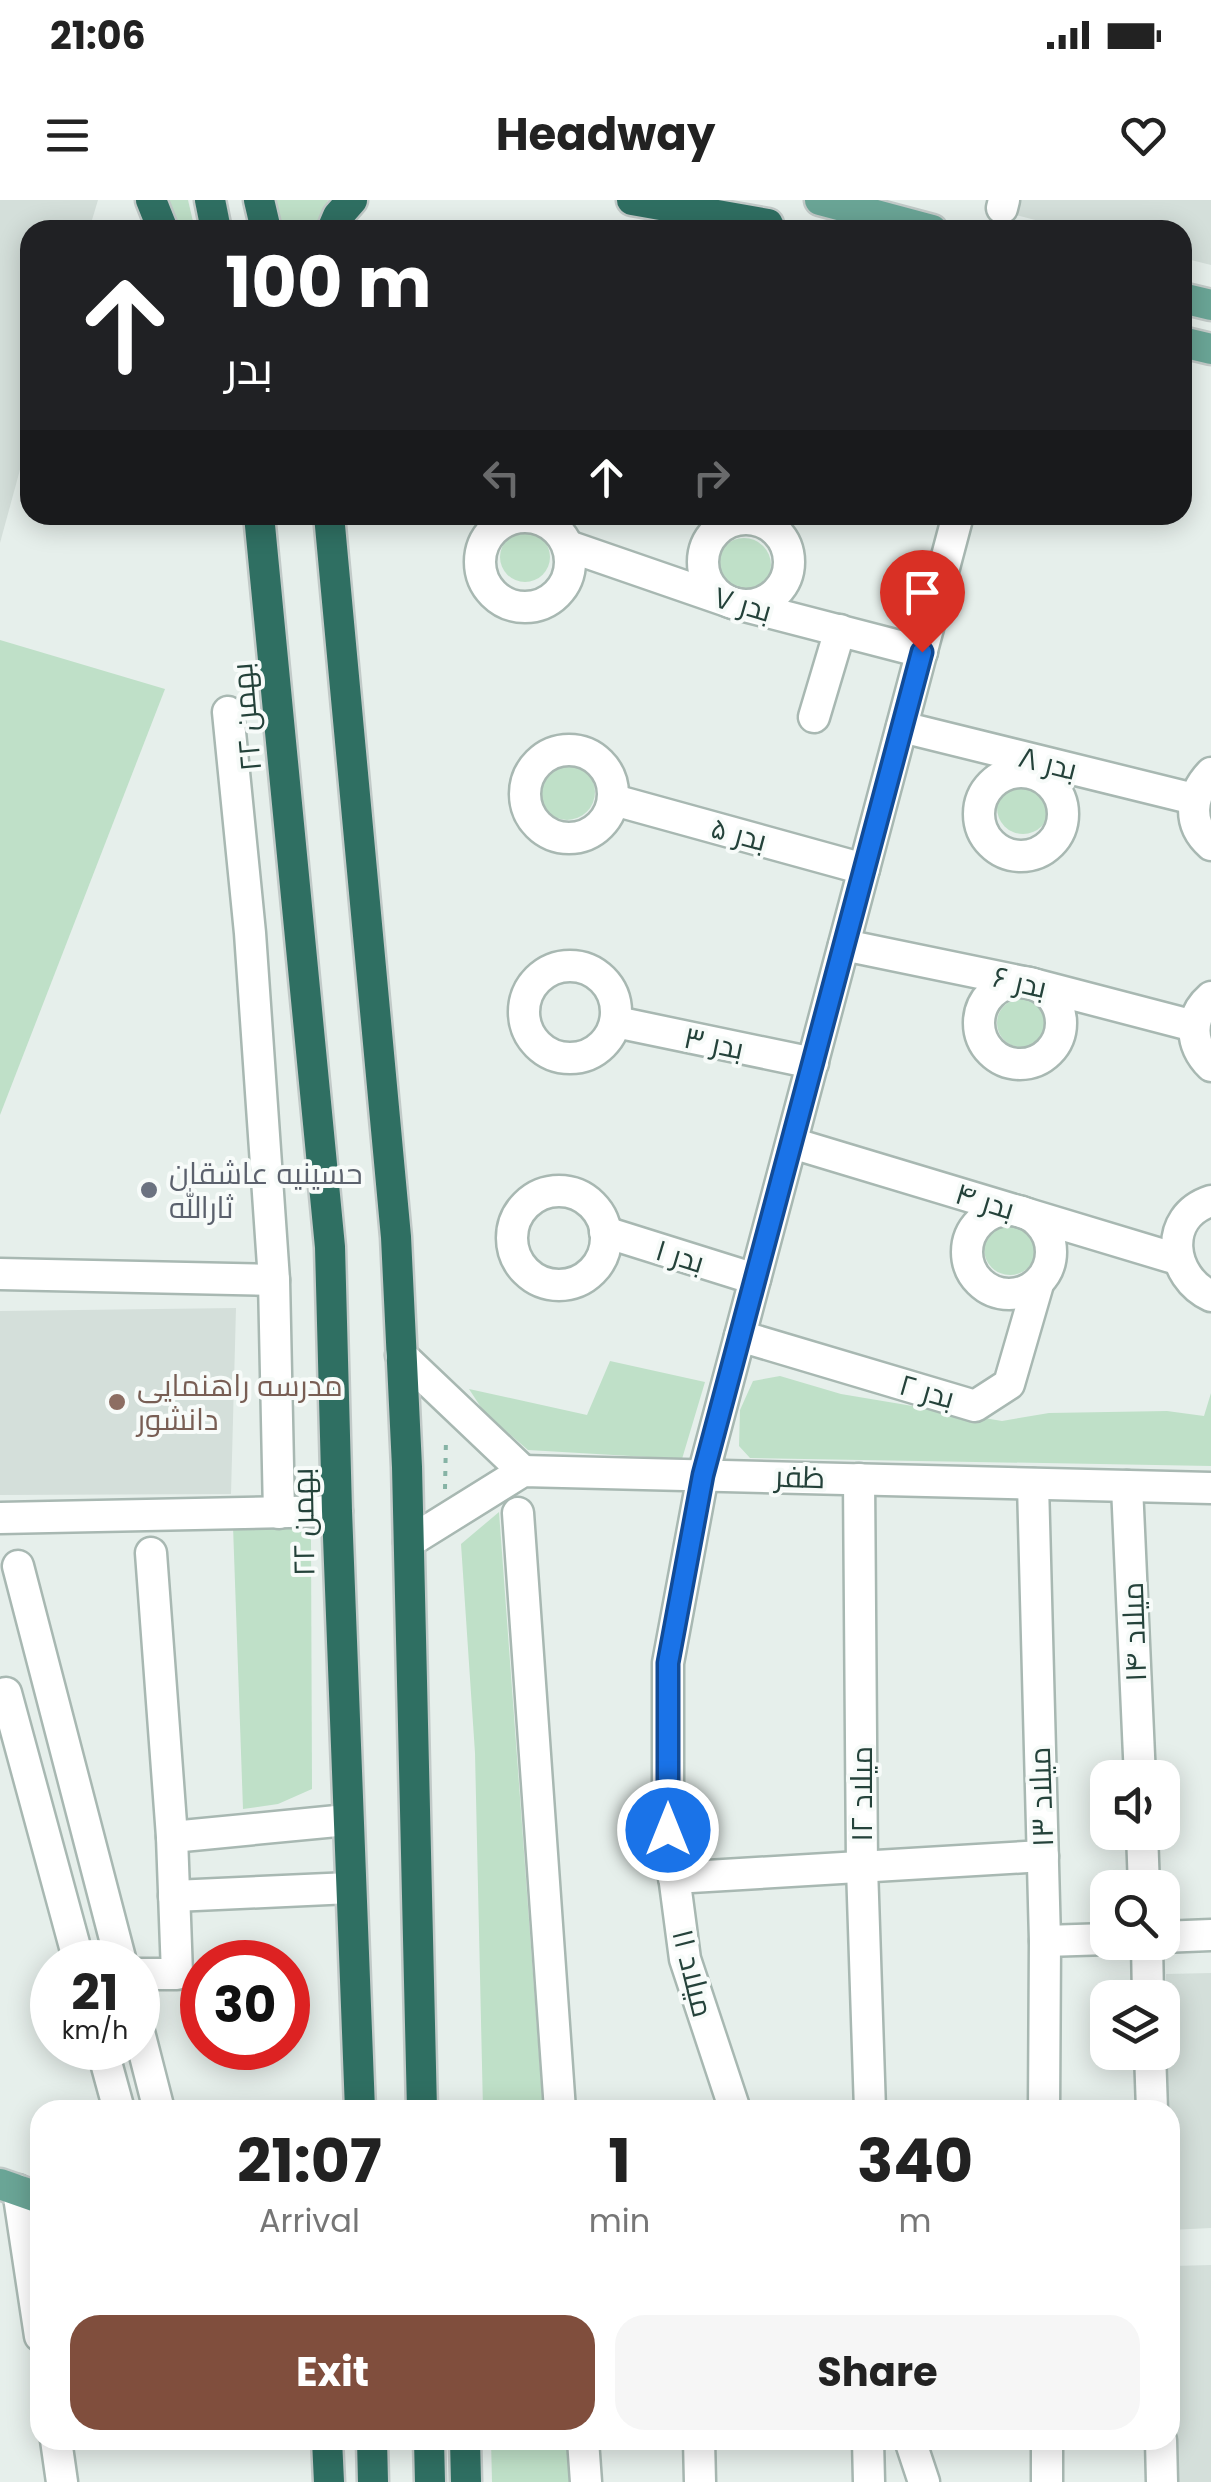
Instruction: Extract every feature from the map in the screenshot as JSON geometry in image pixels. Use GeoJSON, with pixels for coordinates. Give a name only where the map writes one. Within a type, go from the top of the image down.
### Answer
{"type":"FeatureCollection","features":[{"type":"Feature","properties":{"kind":"highway"},"geometry":{"type":"LineString","coordinates":[[336,220],[352,200]]}},
{"type":"Feature","properties":{"kind":"highway"},"geometry":{"type":"LineString","coordinates":[[632,200],[740,220]]}},
{"type":"Feature","properties":{"kind":"highway","name":"۲۲ بهمن"},"geometry":{"type":"LineString","coordinates":[[260,525],[330,1247],[359,2100]]}},
{"type":"Feature","properties":{"kind":"highway"},"geometry":{"type":"LineString","coordinates":[[330,525],[396,1237],[422,2100]]}},
{"type":"Feature","properties":{"kind":"highway"},"geometry":{"type":"LineString","coordinates":[[418,1970],[436,2100]]}},
{"type":"Feature","properties":{"kind":"highway"},"geometry":{"type":"LineString","coordinates":[[343,2100],[353,1986]]}},
{"type":"Feature","properties":{"kind":"highway"},"geometry":{"type":"LineString","coordinates":[[328,2450],[328,2482]]}},
{"type":"Feature","properties":{"kind":"highway"},"geometry":{"type":"LineString","coordinates":[[372,2450],[373,2482]]}},
{"type":"Feature","properties":{"kind":"highway"},"geometry":{"type":"LineString","coordinates":[[429,2450],[430,2482]]}},
{"type":"Feature","properties":{"kind":"highway"},"geometry":{"type":"LineString","coordinates":[[465,2450],[466,2482]]}},
{"type":"Feature","properties":{"kind":"main road"},"geometry":{"type":"LineString","coordinates":[[681,200],[753,220]]}},
{"type":"Feature","properties":{"kind":"main road"},"geometry":{"type":"LineString","coordinates":[[820,200],[895,220]]}},
{"type":"Feature","properties":{"kind":"street","name":"میلاد ۱۱"},"geometry":{"type":"LineString","coordinates":[[732,2100],[685,1958],[668,1830],[668,1663],[703,1475],[955,525]]}},
{"type":"Feature","properties":{"kind":"street","name":"بدر ۷"},"geometry":{"type":"LineString","coordinates":[[568,546],[733,603],[922,652]]}},
{"type":"Feature","properties":{"kind":"street"},"geometry":{"type":"LineString","coordinates":[[814,717],[840,630]]}},
{"type":"Feature","properties":{"kind":"street"},"geometry":{"type":"LineString","coordinates":[[228,712],[250,933],[274,1280],[279,1513]]}},
{"type":"Feature","properties":{"kind":"street","name":"بدر ۸"},"geometry":{"type":"LineString","coordinates":[[902,728],[1041,769],[1202,786]]}},
{"type":"Feature","properties":{"kind":"street"},"geometry":{"type":"LineString","coordinates":[[1211,748],[1193,815],[1198,830],[1211,845]]}},
{"type":"Feature","properties":{"kind":"street","name":"بدر ۵"},"geometry":{"type":"LineString","coordinates":[[614,800],[864,869]]}},
{"type":"Feature","properties":{"kind":"street","name":"بدر ۶"},"geometry":{"type":"LineString","coordinates":[[844,945],[1033,984],[1194,1026]]}},
{"type":"Feature","properties":{"kind":"street"},"geometry":{"type":"LineString","coordinates":[[1211,997],[1198,1012],[1194,1026],[1199,1053],[1211,1066]]}},
{"type":"Feature","properties":{"kind":"street","name":"بدر ۳"},"geometry":{"type":"LineString","coordinates":[[616,1022],[813,1063]]}},
{"type":"Feature","properties":{"kind":"street","name":"بدر ۴"},"geometry":{"type":"LineString","coordinates":[[792,1143],[1177,1259]]}},
{"type":"Feature","properties":{"kind":"street"},"geometry":{"type":"LineString","coordinates":[[1211,1201],[1190,1213],[1176,1243],[1177,1259],[1194,1287],[1211,1296]]}},
{"type":"Feature","properties":{"kind":"street"},"geometry":{"type":"LineString","coordinates":[[999,1211],[1019,1211],[1038,1222],[1051,1246],[1051,1260],[1038,1284],[1020,1292],[998,1294],[975,1278],[967,1252],[976,1226],[999,1211]]}},
{"type":"Feature","properties":{"kind":"street","name":"بدر ۱"},"geometry":{"type":"LineString","coordinates":[[606,1232],[755,1279]]}},
{"type":"Feature","properties":{"kind":"street"},"geometry":{"type":"LineString","coordinates":[[0,1274],[274,1280]]}},
{"type":"Feature","properties":{"kind":"street","name":"بدر ۲"},"geometry":{"type":"LineString","coordinates":[[740,1336],[975,1406],[1009,1384],[1038,1284]]}},
{"type":"Feature","properties":{"kind":"street"},"geometry":{"type":"LineString","coordinates":[[402,1355],[522,1471],[408,1542]]}},
{"type":"Feature","properties":{"kind":"street","name":"ظفر"},"geometry":{"type":"LineString","coordinates":[[522,1471],[1211,1488]]}},
{"type":"Feature","properties":{"kind":"street","name":"میلاد ۱۲"},"geometry":{"type":"LineString","coordinates":[[859,1479],[862,1867],[870,2100]]}},
{"type":"Feature","properties":{"kind":"street","name":"میلاد ۱۳"},"geometry":{"type":"LineString","coordinates":[[1033,1484],[1045,1941],[1044,2100]]}},
{"type":"Feature","properties":{"kind":"street","name":"میلاد ۱۴"},"geometry":{"type":"LineString","coordinates":[[1128,1486],[1139,1760]]}},
{"type":"Feature","properties":{"kind":"street"},"geometry":{"type":"LineString","coordinates":[[0,1518],[337,1512]]}},
{"type":"Feature","properties":{"kind":"street"},"geometry":{"type":"LineString","coordinates":[[518,1514],[559,2100]]}},
{"type":"Feature","properties":{"kind":"street"},"geometry":{"type":"LineString","coordinates":[[151,1552],[172,1837],[177,1974],[160,1974]]}},
{"type":"Feature","properties":{"kind":"street"},"geometry":{"type":"LineString","coordinates":[[18,1566],[115,1940]]}},
{"type":"Feature","properties":{"kind":"street"},"geometry":{"type":"LineString","coordinates":[[6,1693],[73,1940]]}},
{"type":"Feature","properties":{"kind":"street"},"geometry":{"type":"LineString","coordinates":[[172,1837],[348,1820]]}},
{"type":"Feature","properties":{"kind":"street"},"geometry":{"type":"LineString","coordinates":[[674,1878],[1043,1856]]}},
{"type":"Feature","properties":{"kind":"street"},"geometry":{"type":"LineString","coordinates":[[174,1896],[350,1888]]}},
{"type":"Feature","properties":{"kind":"street"},"geometry":{"type":"LineString","coordinates":[[1180,1936],[1211,1935]]}},
{"type":"Feature","properties":{"kind":"street"},"geometry":{"type":"LineString","coordinates":[[1045,1941],[1090,1939]]}},
{"type":"Feature","properties":{"kind":"street"},"geometry":{"type":"LineString","coordinates":[[108,2070],[116,2100]]}},
{"type":"Feature","properties":{"kind":"street"},"geometry":{"type":"LineString","coordinates":[[148,2070],[156,2100]]}},
{"type":"Feature","properties":{"kind":"street"},"geometry":{"type":"LineString","coordinates":[[1151,2070],[1152,2100]]}},
{"type":"Feature","properties":{"kind":"street"},"geometry":{"type":"LineString","coordinates":[[19,2191],[30,2267]]}},
{"type":"Feature","properties":{"kind":"street"},"geometry":{"type":"LineString","coordinates":[[57,2450],[62,2482]]}},
{"type":"Feature","properties":{"kind":"street"},"geometry":{"type":"LineString","coordinates":[[584,2450],[586,2482]]}},
{"type":"Feature","properties":{"kind":"street"},"geometry":{"type":"LineString","coordinates":[[699,2450],[700,2482]]}},
{"type":"Feature","properties":{"kind":"street"},"geometry":{"type":"LineString","coordinates":[[868,2450],[869,2482]]}},
{"type":"Feature","properties":{"kind":"street"},"geometry":{"type":"LineString","coordinates":[[913,2450],[924,2482]]}},
{"type":"Feature","properties":{"kind":"street"},"geometry":{"type":"LineString","coordinates":[[1046,2450],[1047,2482]]}},
{"type":"Feature","properties":{"kind":"street"},"geometry":{"type":"LineString","coordinates":[[1161,2450],[1162,2482]]}},
{"type":"Feature","properties":{"kind":"path"},"geometry":{"type":"LineString","coordinates":[[445,1520],[447,1398]]}},
{"type":"Feature","properties":{"kind":"shaded area"},"geometry":{"type":"Polygon","coordinates":[[[0,200],[98,200],[92,220],[20,220],[20,470],[0,543],[0,200]]]}},
{"type":"Feature","properties":{"kind":"shaded area"},"geometry":{"type":"Polygon","coordinates":[[[1020,200],[1211,200],[1211,265],[1192,260],[1192,220],[1035,220],[1016,215],[1020,200]]]}},
{"type":"Feature","properties":{"kind":"shaded area","name":"مدرسه راهنمایی دانشور"},"geometry":{"type":"Polygon","coordinates":[[[236,1308],[231,1494],[0,1495],[0,1311],[236,1308]]]}},
{"type":"Feature","properties":{"kind":"shaded area"},"geometry":{"type":"Polygon","coordinates":[[[1211,1973],[1211,2228],[1180,2230],[1180,2100],[1168,2100],[1168,2070],[1180,2070],[1180,1980],[1166,1980],[1166,1974],[1211,1973]]]}},
{"type":"Feature","properties":{"kind":"shaded area"},"geometry":{"type":"Polygon","coordinates":[[[1211,2265],[1211,2482],[1177,2482],[1180,2266],[1211,2265]]]}},
{"type":"Feature","properties":{"kind":"green space"},"geometry":{"type":"Polygon","coordinates":[[[168,200],[188,200],[193,220],[176,220],[168,200]]]}},
{"type":"Feature","properties":{"kind":"green space"},"geometry":{"type":"Polygon","coordinates":[[[275,200],[328,200],[320,220],[279,220],[275,200]]]}},
{"type":"Feature","properties":{"kind":"green space"},"geometry":{"type":"Polygon","coordinates":[[[525,532],[543,539],[550,557],[543,575],[525,582],[507,575],[500,557],[507,539],[525,532]]]}},
{"type":"Feature","properties":{"kind":"green space"},"geometry":{"type":"Polygon","coordinates":[[[744,538],[763,546],[771,565],[763,584],[744,592],[725,584],[717,565],[725,546],[744,538]]]}},
{"type":"Feature","properties":{"kind":"green space"},"geometry":{"type":"Polygon","coordinates":[[[0,640],[165,689],[0,1115],[0,640]]]}},
{"type":"Feature","properties":{"kind":"green space"},"geometry":{"type":"Polygon","coordinates":[[[567,764],[587,772],[595,792],[587,812],[567,820],[547,812],[539,792],[547,772],[567,764]]]}},
{"type":"Feature","properties":{"kind":"green space"},"geometry":{"type":"Polygon","coordinates":[[[1023,782],[1041,790],[1049,808],[1041,826],[1023,834],[1005,826],[997,808],[1005,790],[1023,782]]]}},
{"type":"Feature","properties":{"kind":"green space"},"geometry":{"type":"Polygon","coordinates":[[[1021,999],[1038,1006],[1045,1023],[1038,1040],[1021,1047],[1004,1040],[997,1023],[1004,1006],[1021,999]]]}},
{"type":"Feature","properties":{"kind":"green space"},"geometry":{"type":"Polygon","coordinates":[[[1010,1223],[1028,1231],[1036,1249],[1028,1267],[1010,1275],[992,1267],[984,1249],[992,1231],[1010,1223]]]}},
{"type":"Feature","properties":{"kind":"green space"},"geometry":{"type":"Polygon","coordinates":[[[610,1361],[705,1382],[682,1459],[528,1450],[484,1412],[469,1389],[587,1415],[610,1361]]]}},
{"type":"Feature","properties":{"kind":"green space"},"geometry":{"type":"Polygon","coordinates":[[[780,1376],[841,1394],[1002,1421],[1049,1413],[1167,1411],[1204,1416],[1211,1393],[1211,1466],[750,1458],[739,1446],[740,1410],[753,1381],[780,1376]]]}},
{"type":"Feature","properties":{"kind":"green space"},"geometry":{"type":"Polygon","coordinates":[[[499,1512],[542,2100],[483,2100],[475,1753],[461,1544],[499,1512]]]}},
{"type":"Feature","properties":{"kind":"green space"},"geometry":{"type":"Polygon","coordinates":[[[304,1523],[311,1540],[312,1789],[278,1804],[243,1809],[233,1526],[304,1523]]]}},
{"type":"Feature","properties":{"kind":"green space"},"geometry":{"type":"Polygon","coordinates":[[[491,2450],[568,2450],[570,2482],[492,2482],[491,2450]]]}},
{"type":"Feature","properties":{"kind":"place","name":"حسینیه عاشقان ثارالله"},"geometry":{"type":"Point","coordinates":[149,1190]}},
{"type":"Feature","properties":{"kind":"place","name":"مدرسه راهنمایی دانشور"},"geometry":{"type":"Point","coordinates":[117,1402]}},
{"type":"Feature","properties":{"kind":"route"},"geometry":{"type":"LineString","coordinates":[[668,1830],[668,1663],[703,1475],[922,652]]}}]}
